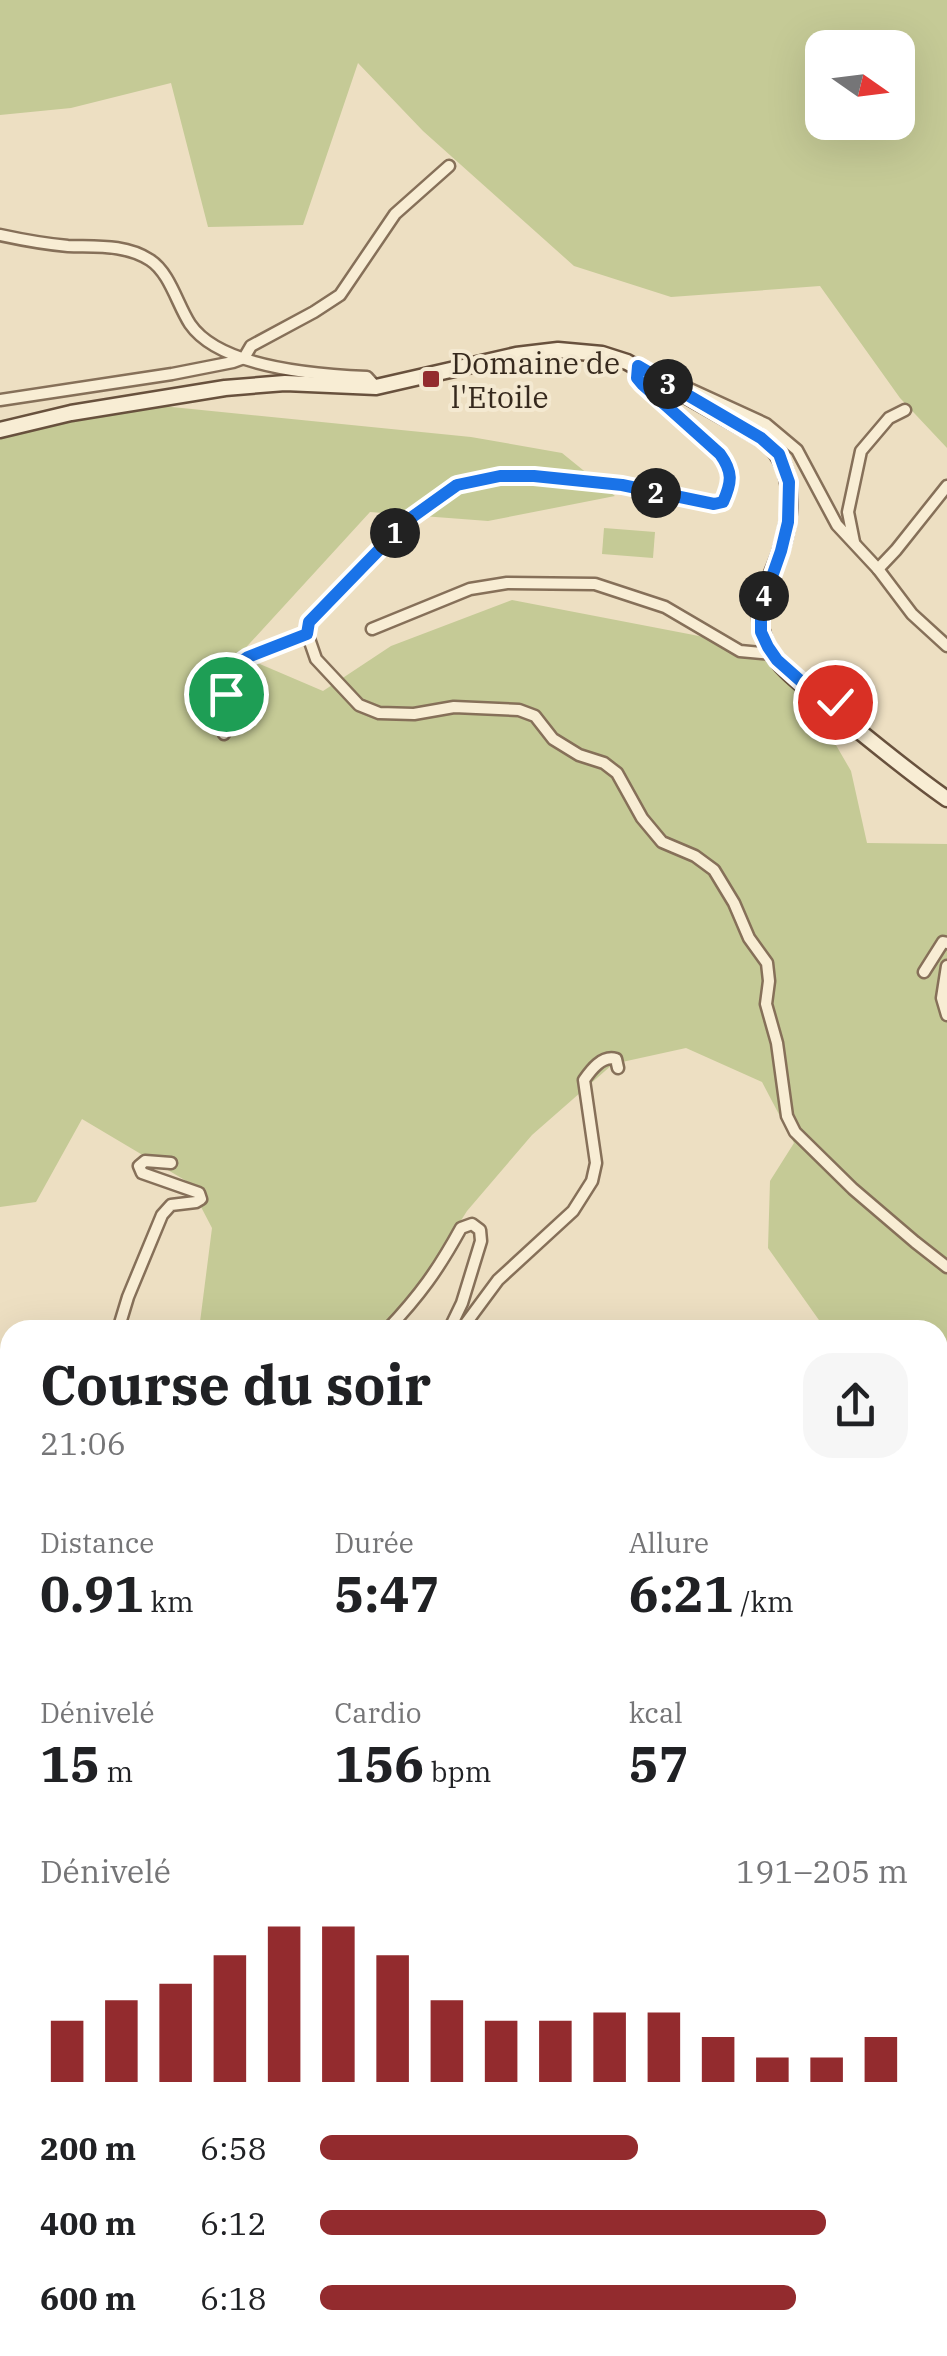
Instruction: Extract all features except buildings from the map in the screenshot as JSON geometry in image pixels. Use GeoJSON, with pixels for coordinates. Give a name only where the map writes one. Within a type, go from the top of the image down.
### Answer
{"type":"FeatureCollection","features":[{"type":"Feature","properties":{"kind":"main road"},"geometry":{"type":"LineString","coordinates":[[0,430],[70,413],[225,388],[284,383],[376,387],[516,355],[558,350],[602,354],[638,366],[768,443],[779,454],[789,493],[785,536],[763,598],[761,632],[772,654],[805,687],[947,800]]}},
{"type":"Feature","properties":{"kind":"street"},"geometry":{"type":"LineString","coordinates":[[0,400],[172,374],[244,358],[252,346],[340,294],[395,214],[449,166]]}},
{"type":"Feature","properties":{"kind":"street"},"geometry":{"type":"LineString","coordinates":[[0,235],[37,243],[101,246],[140,255],[154,262],[200,336],[230,354],[325,376],[368,377],[376,387]]}},
{"type":"Feature","properties":{"kind":"street"},"geometry":{"type":"LineString","coordinates":[[638,366],[637,378],[642,384],[720,454],[728,466],[731,485],[723,502],[714,504],[622,485],[534,476],[500,476],[457,485],[408,520],[309,622],[307,634],[316,659],[359,706],[379,713],[414,714],[454,708],[518,710],[535,716],[553,739],[580,755],[604,762],[617,773],[642,818],[662,842],[696,856],[714,870],[734,902],[749,938],[768,963],[766,1004],[777,1044],[787,1116],[795,1132],[853,1189],[947,1267]]}},
{"type":"Feature","properties":{"kind":"street"},"geometry":{"type":"LineString","coordinates":[[662,381],[671,380],[766,424],[797,450],[836,525],[878,569],[912,614],[947,646]]}},
{"type":"Feature","properties":{"kind":"street"},"geometry":{"type":"LineString","coordinates":[[854,544],[848,512],[862,452],[889,418],[905,410]]}},
{"type":"Feature","properties":{"kind":"street"},"geometry":{"type":"LineString","coordinates":[[878,569],[947,486]]}},
{"type":"Feature","properties":{"kind":"street"},"geometry":{"type":"LineString","coordinates":[[372,628],[470,589],[507,584],[595,584],[665,606],[740,652],[772,654]]}},
{"type":"Feature","properties":{"kind":"street"},"geometry":{"type":"LineString","coordinates":[[224,734],[251,701],[247,694],[207,697],[206,692],[232,677],[238,664],[248,657],[307,634]]}},
{"type":"Feature","properties":{"kind":"street"},"geometry":{"type":"LineString","coordinates":[[824,680],[836,695],[830,707]]}},
{"type":"Feature","properties":{"kind":"street"},"geometry":{"type":"LineString","coordinates":[[924,972],[943,942],[947,942]]}},
{"type":"Feature","properties":{"kind":"street"},"geometry":{"type":"LineString","coordinates":[[947,966],[942,998],[947,1015]]}},
{"type":"Feature","properties":{"kind":"street"},"geometry":{"type":"LineString","coordinates":[[468,1320],[498,1280],[572,1211],[592,1181],[596,1162],[584,1080],[602,1060],[610,1057],[616,1059],[618,1068]]}},
{"type":"Feature","properties":{"kind":"street"},"geometry":{"type":"LineString","coordinates":[[121,1320],[162,1215],[171,1204],[201,1199],[199,1192],[142,1172],[139,1166],[145,1160],[171,1163]]}},
{"type":"Feature","properties":{"kind":"street"},"geometry":{"type":"LineString","coordinates":[[397,1320],[439,1269],[461,1228],[472,1224],[480,1230],[481,1240],[454,1320]]}},
{"type":"Feature","properties":{"kind":"green space"},"geometry":{"type":"Polygon","coordinates":[[[0,0],[947,0],[947,448],[900,398],[820,286],[671,297],[574,266],[423,131],[358,63],[303,225],[208,227],[171,83],[71,108],[0,115],[0,0]]]}},
{"type":"Feature","properties":{"kind":"green space"},"geometry":{"type":"Polygon","coordinates":[[[152,405],[471,437],[562,453],[615,496],[488,521],[370,512],[239,655],[323,691],[391,646],[512,600],[782,652],[851,771],[867,843],[947,844],[947,1320],[819,1320],[768,1248],[770,1181],[794,1143],[762,1082],[686,1048],[613,1064],[532,1135],[467,1211],[428,1272],[388,1320],[200,1320],[212,1228],[188,1182],[82,1119],[36,1202],[0,1207],[0,420],[152,405]]]}},
{"type":"Feature","properties":{"kind":"green space"},"geometry":{"type":"Polygon","coordinates":[[[604,528],[655,532],[653,558],[602,554],[604,528]]]}},
{"type":"Feature","properties":{"kind":"place","name":"Domaine de l'Etoile"},"geometry":{"type":"Point","coordinates":[431,379]}},
{"type":"Feature","properties":{"kind":"route"},"geometry":{"type":"LineString","coordinates":[[226,694],[207,697],[206,692],[232,677],[238,664],[248,657],[307,634],[309,622],[408,520],[457,485],[500,476],[534,476],[622,485],[714,504],[723,502],[731,485],[728,466],[720,454],[642,384],[637,378],[638,366],[761,438],[779,454],[789,482],[788,522],[763,598],[761,632],[772,654],[787,670],[830,707],[835,702]]}}]}
